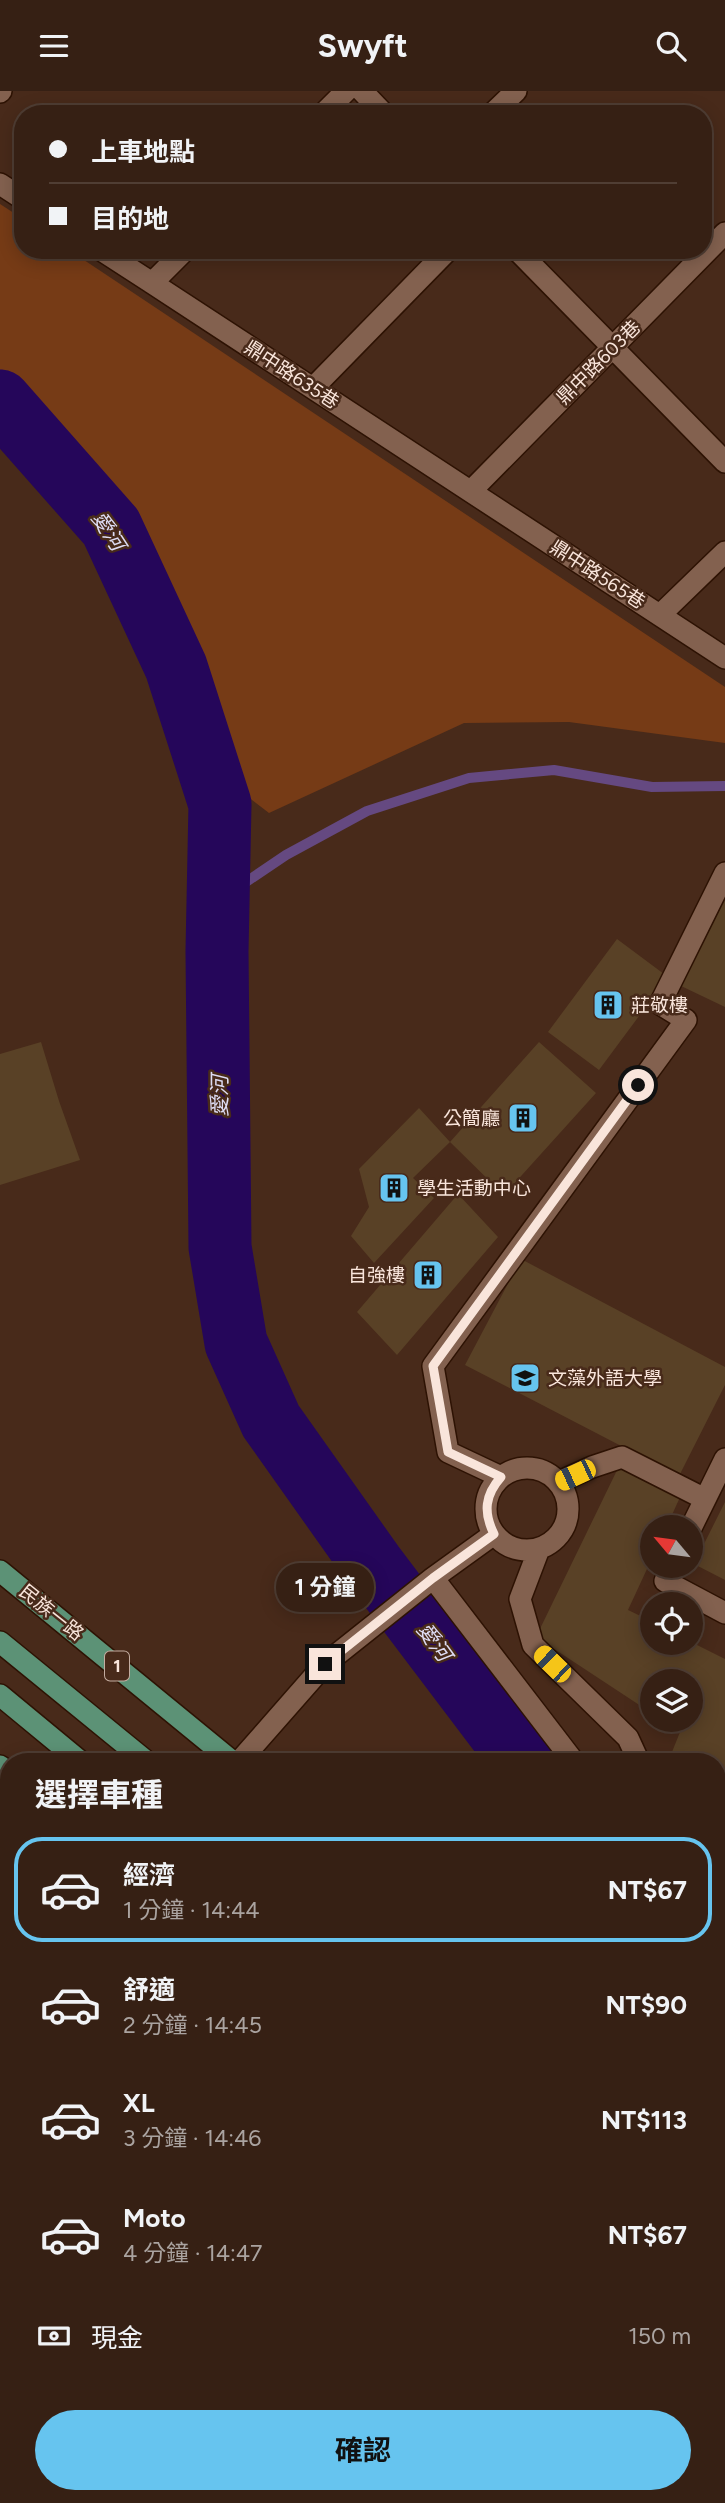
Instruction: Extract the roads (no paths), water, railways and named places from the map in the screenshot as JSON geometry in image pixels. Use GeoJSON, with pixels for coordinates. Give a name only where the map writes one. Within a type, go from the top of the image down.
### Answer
{"type":"FeatureCollection","features":[{"type":"Feature","properties":{"kind":"main road","name":"民族一路"},"geometry":{"type":"LineString","coordinates":[[0,1571],[222,1753]]}},
{"type":"Feature","properties":{"kind":"main road"},"geometry":{"type":"LineString","coordinates":[[0,1643],[136,1753]]}},
{"type":"Feature","properties":{"kind":"main road"},"geometry":{"type":"LineString","coordinates":[[0,1695],[70,1753]]}},
{"type":"Feature","properties":{"kind":"lane"},"geometry":{"type":"LineString","coordinates":[[332,105],[346,91]]}},
{"type":"Feature","properties":{"kind":"lane"},"geometry":{"type":"LineString","coordinates":[[362,91],[375,105]]}},
{"type":"Feature","properties":{"kind":"lane"},"geometry":{"type":"LineString","coordinates":[[501,105],[516,91]]}},
{"type":"Feature","properties":{"kind":"lane","name":"鼎中路603巷"},"geometry":{"type":"LineString","coordinates":[[712,246],[725,233]]}},
{"type":"Feature","properties":{"kind":"lane","name":"鼎中路635巷"},"geometry":{"type":"LineString","coordinates":[[115,259],[471,491]]}},
{"type":"Feature","properties":{"kind":"lane"},"geometry":{"type":"LineString","coordinates":[[152,283],[176,259]]}},
{"type":"Feature","properties":{"kind":"lane"},"geometry":{"type":"LineString","coordinates":[[313,388],[439,259]]}},
{"type":"Feature","properties":{"kind":"lane"},"geometry":{"type":"LineString","coordinates":[[526,259],[725,462]]}},
{"type":"Feature","properties":{"kind":"lane","name":"鼎中路603巷"},"geometry":{"type":"LineString","coordinates":[[471,491],[700,259]]}},
{"type":"Feature","properties":{"kind":"lane","name":"鼎中路565巷"},"geometry":{"type":"LineString","coordinates":[[471,491],[725,658]]}},
{"type":"Feature","properties":{"kind":"lane"},"geometry":{"type":"LineString","coordinates":[[660,615],[725,552]]}},
{"type":"Feature","properties":{"kind":"lane"},"geometry":{"type":"LineString","coordinates":[[501,1477],[448,1452],[433,1366],[686,1020],[660,1004],[725,873]]}},
{"type":"Feature","properties":{"kind":"lane"},"geometry":{"type":"LineString","coordinates":[[559,1482],[622,1457],[705,1499]]}},
{"type":"Feature","properties":{"kind":"lane"},"geometry":{"type":"LineString","coordinates":[[697,1515],[725,1459]]}},
{"type":"Feature","properties":{"kind":"lane"},"geometry":{"type":"LineString","coordinates":[[525,1468],[549,1474],[559,1482],[566,1493],[567,1521],[561,1533],[551,1543],[539,1549],[514,1549],[494,1534],[488,1523],[487,1498],[501,1477],[512,1470],[525,1468]]}},
{"type":"Feature","properties":{"kind":"lane"},"geometry":{"type":"LineString","coordinates":[[247,1753],[325,1664],[433,1578],[494,1534]]}},
{"type":"Feature","properties":{"kind":"lane"},"geometry":{"type":"LineString","coordinates":[[539,1549],[520,1599],[533,1645],[628,1738],[635,1753]]}},
{"type":"Feature","properties":{"kind":"lane"},"geometry":{"type":"LineString","coordinates":[[433,1578],[567,1753]]}},
{"type":"Feature","properties":{"kind":"lane"},"geometry":{"type":"LineString","coordinates":[[666,1579],[665,1581],[725,1613]]}},
{"type":"Feature","properties":{"kind":"waterway","name":"愛河"},"geometry":{"type":"LineString","coordinates":[[0,401],[111,527],[176,667],[220,804],[217,951],[220,1247],[236,1343],[271,1421],[373,1565],[515,1753]]}},
{"type":"Feature","properties":{"kind":"waterway"},"geometry":{"type":"LineString","coordinates":[[218,901],[286,855],[367,811],[469,778],[554,770],[652,787],[725,786]]}},
{"type":"Feature","properties":{"kind":"place","name":"莊敬樓"},"geometry":{"type":"Point","coordinates":[608,1005]}},
{"type":"Feature","properties":{"kind":"place","name":"公簡廳"},"geometry":{"type":"Point","coordinates":[523,1118]}},
{"type":"Feature","properties":{"kind":"place","name":"學生活動中心"},"geometry":{"type":"Point","coordinates":[394,1188]}},
{"type":"Feature","properties":{"kind":"place","name":"自強樓"},"geometry":{"type":"Point","coordinates":[428,1275]}},
{"type":"Feature","properties":{"kind":"place","name":"文藻外語大學"},"geometry":{"type":"Point","coordinates":[525,1378]}}]}
